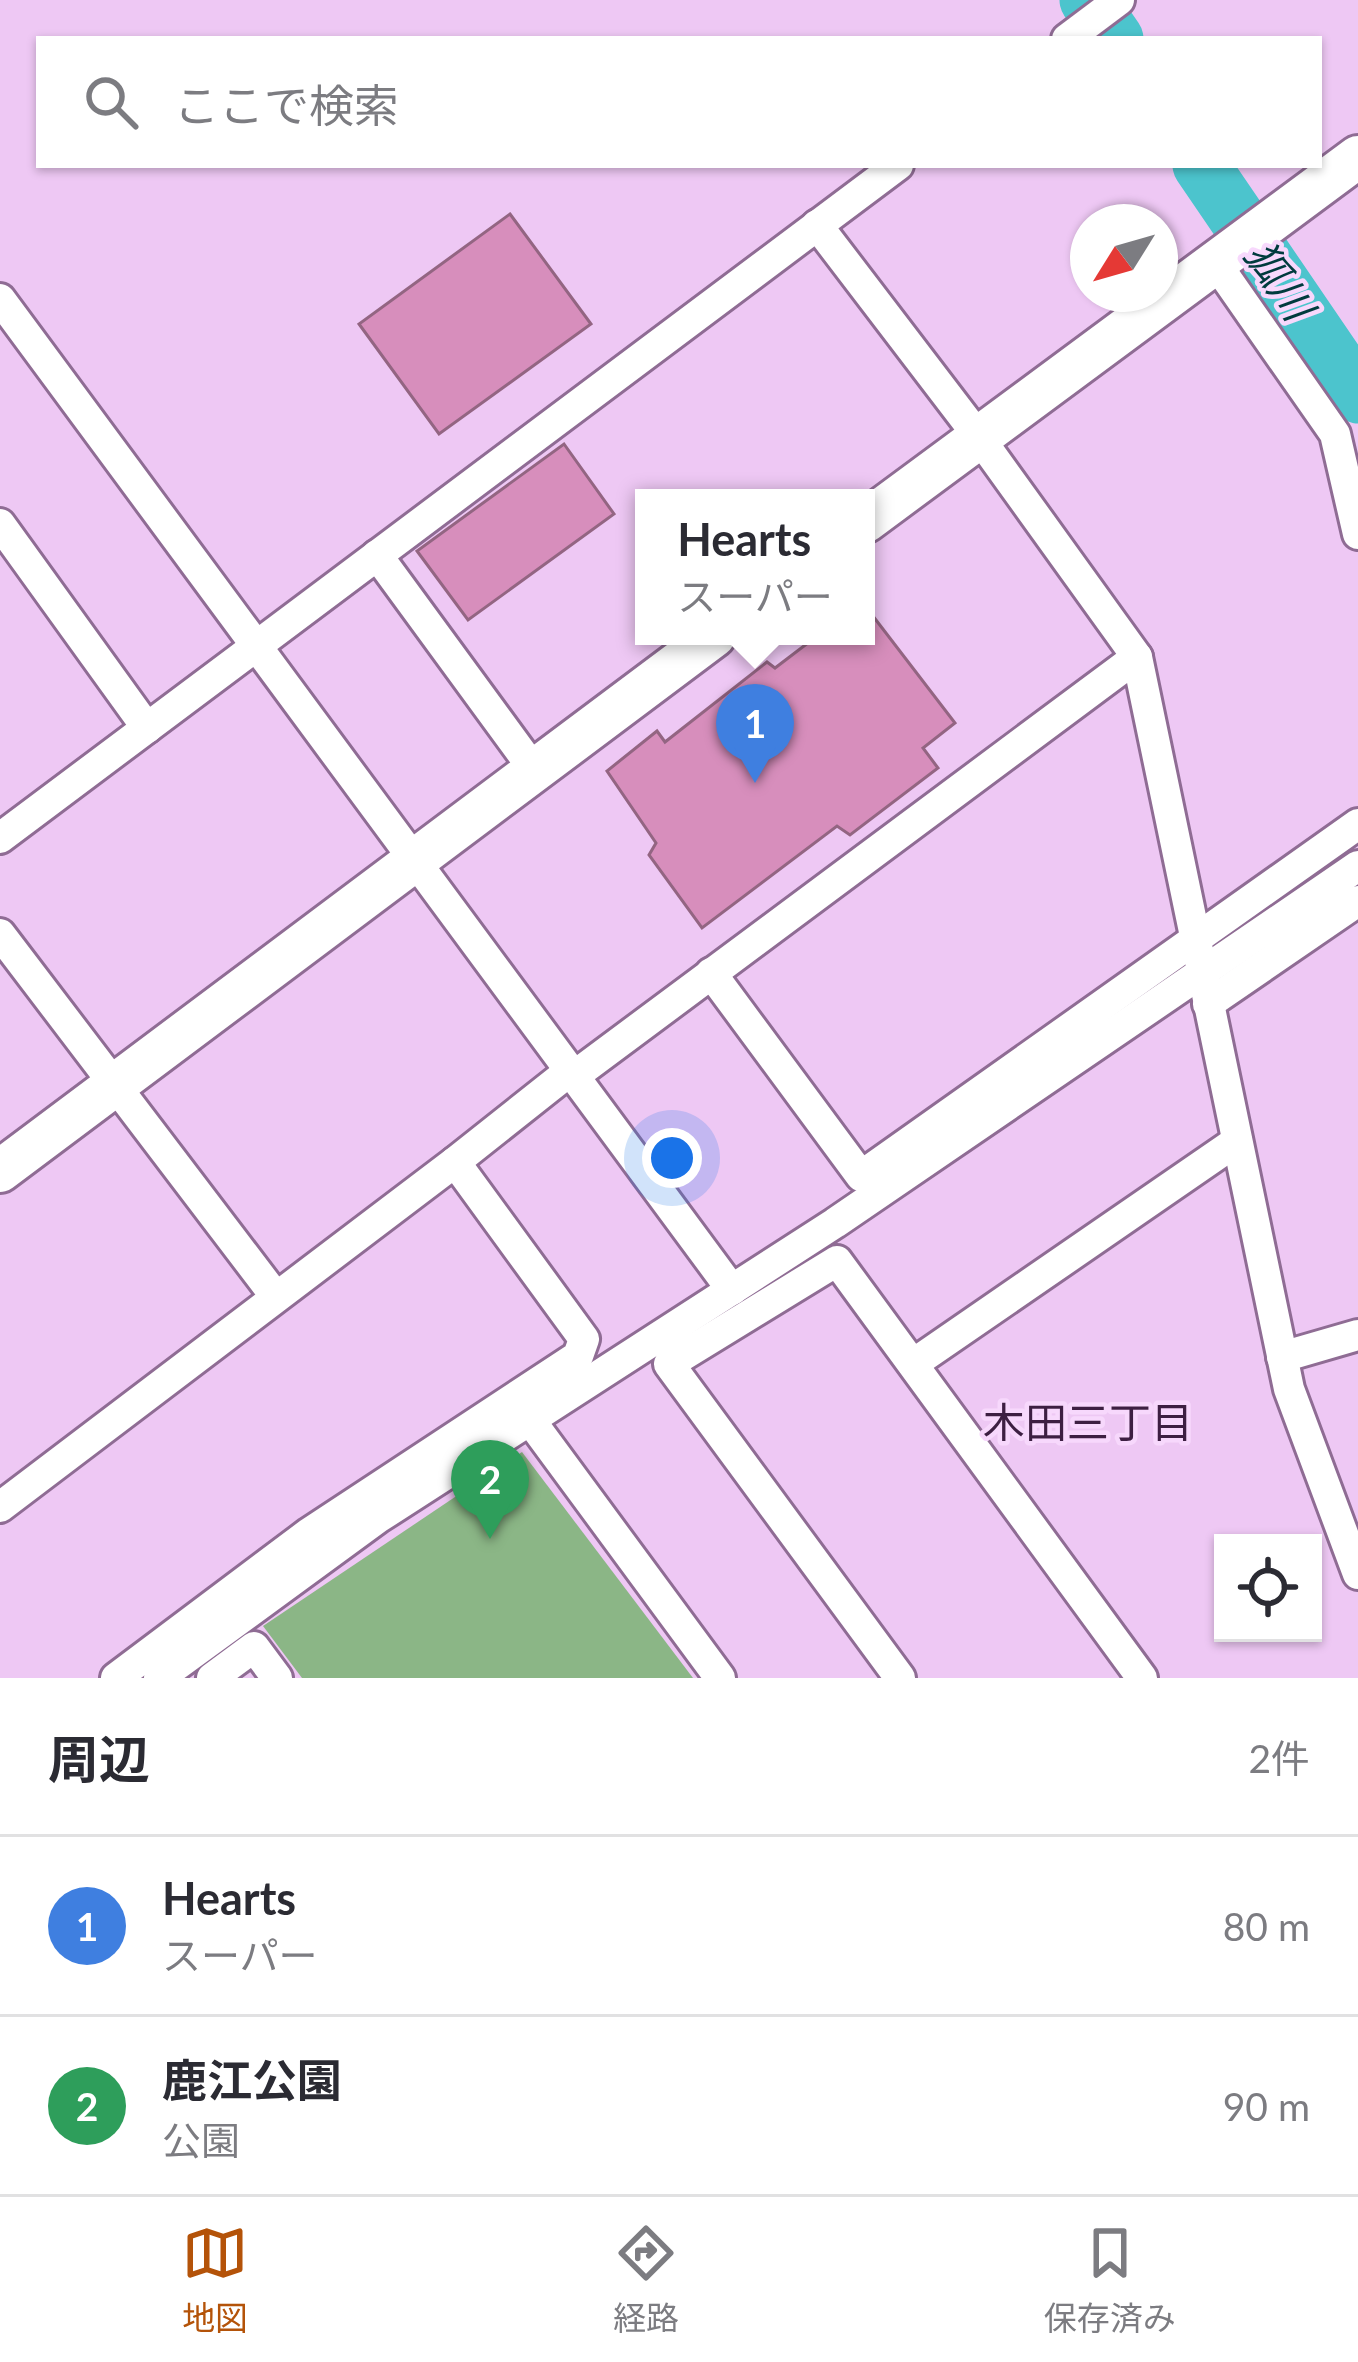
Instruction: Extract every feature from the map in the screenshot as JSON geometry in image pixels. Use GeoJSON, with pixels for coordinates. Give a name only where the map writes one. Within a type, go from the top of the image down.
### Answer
{"type":"FeatureCollection","features":[{"type":"Feature","properties":{"kind":"street"},"geometry":{"type":"LineString","coordinates":[[1071,36],[1119,0]]}},
{"type":"Feature","properties":{"kind":"street"},"geometry":{"type":"LineString","coordinates":[[875,514],[1358,157]]}},
{"type":"Feature","properties":{"kind":"street"},"geometry":{"type":"LineString","coordinates":[[0,838],[894,168]]}},
{"type":"Feature","properties":{"kind":"street"},"geometry":{"type":"LineString","coordinates":[[817,225],[978,436],[1137,657],[1288,1389],[1358,1574]]}},
{"type":"Feature","properties":{"kind":"street"},"geometry":{"type":"LineString","coordinates":[[1215,262],[1335,434],[1358,534]]}},
{"type":"Feature","properties":{"kind":"street"},"geometry":{"type":"LineString","coordinates":[[0,299],[732,1289]]}},
{"type":"Feature","properties":{"kind":"street"},"geometry":{"type":"LineString","coordinates":[[0,524],[147,728]]}},
{"type":"Feature","properties":{"kind":"street"},"geometry":{"type":"LineString","coordinates":[[377,555],[535,771]]}},
{"type":"Feature","properties":{"kind":"street"},"geometry":{"type":"LineString","coordinates":[[0,1171],[702,645]]}},
{"type":"Feature","properties":{"kind":"street"},"geometry":{"type":"LineString","coordinates":[[0,1507],[572,1073],[1137,657]]}},
{"type":"Feature","properties":{"kind":"street"},"geometry":{"type":"LineString","coordinates":[[711,974],[861,1176],[1358,824]]}},
{"type":"Feature","properties":{"kind":"street"},"geometry":{"type":"LineString","coordinates":[[1206,990],[1358,866]]}},
{"type":"Feature","properties":{"kind":"street"},"geometry":{"type":"LineString","coordinates":[[159,1678],[379,1518],[732,1289],[1206,990],[1358,901]]}},
{"type":"Feature","properties":{"kind":"street"},"geometry":{"type":"LineString","coordinates":[[0,934],[276,1298]]}},
{"type":"Feature","properties":{"kind":"street"},"geometry":{"type":"LineString","coordinates":[[913,1364],[1237,1141]]}},
{"type":"Feature","properties":{"kind":"street"},"geometry":{"type":"LineString","coordinates":[[116,1678],[309,1533],[578,1356],[584,1339],[455,1162]]}},
{"type":"Feature","properties":{"kind":"street"},"geometry":{"type":"LineString","coordinates":[[900,1678],[669,1364],[837,1261],[1142,1678]]}},
{"type":"Feature","properties":{"kind":"street"},"geometry":{"type":"LineString","coordinates":[[1282,1358],[1358,1335]]}},
{"type":"Feature","properties":{"kind":"street"},"geometry":{"type":"LineString","coordinates":[[530,1420],[720,1678]]}},
{"type":"Feature","properties":{"kind":"street"},"geometry":{"type":"LineString","coordinates":[[212,1678],[254,1647],[277,1678]]}},
{"type":"Feature","properties":{"kind":"green space"},"geometry":{"type":"Polygon","coordinates":[[[522,1452],[693,1678],[302,1678],[263,1626],[522,1452]]]}},
{"type":"Feature","properties":{"kind":"building"},"geometry":{"type":"Polygon","coordinates":[[[510,214],[591,324],[439,434],[359,324],[510,214]]]}},
{"type":"Feature","properties":{"kind":"building"},"geometry":{"type":"Polygon","coordinates":[[[564,444],[614,514],[468,620],[417,551],[564,444]]]}},
{"type":"Feature","properties":{"kind":"building"},"geometry":{"type":"Polygon","coordinates":[[[875,619],[955,723],[923,748],[938,768],[850,835],[837,826],[702,928],[649,855],[656,843],[607,771],[657,731],[665,742],[767,662],[775,668],[805,645],[875,645],[875,619]]]}},
{"type":"Feature","properties":{"kind":"waterway","name":"狐川"},"geometry":{"type":"LineString","coordinates":[[1088,0],[1113,36]]}},
{"type":"Feature","properties":{"kind":"waterway","name":"狐川"},"geometry":{"type":"LineString","coordinates":[[1203,168],[1358,395]]}},
{"type":"Feature","properties":{"kind":"place","name":"Hearts"},"geometry":{"type":"Point","coordinates":[755,783]}},
{"type":"Feature","properties":{"kind":"place","name":"鹿江公園"},"geometry":{"type":"Point","coordinates":[490,1539]}},
{"type":"Feature","properties":{"kind":"district","name":"木田三丁目"},"geometry":{"type":"Point","coordinates":[1088,1422]}}]}
